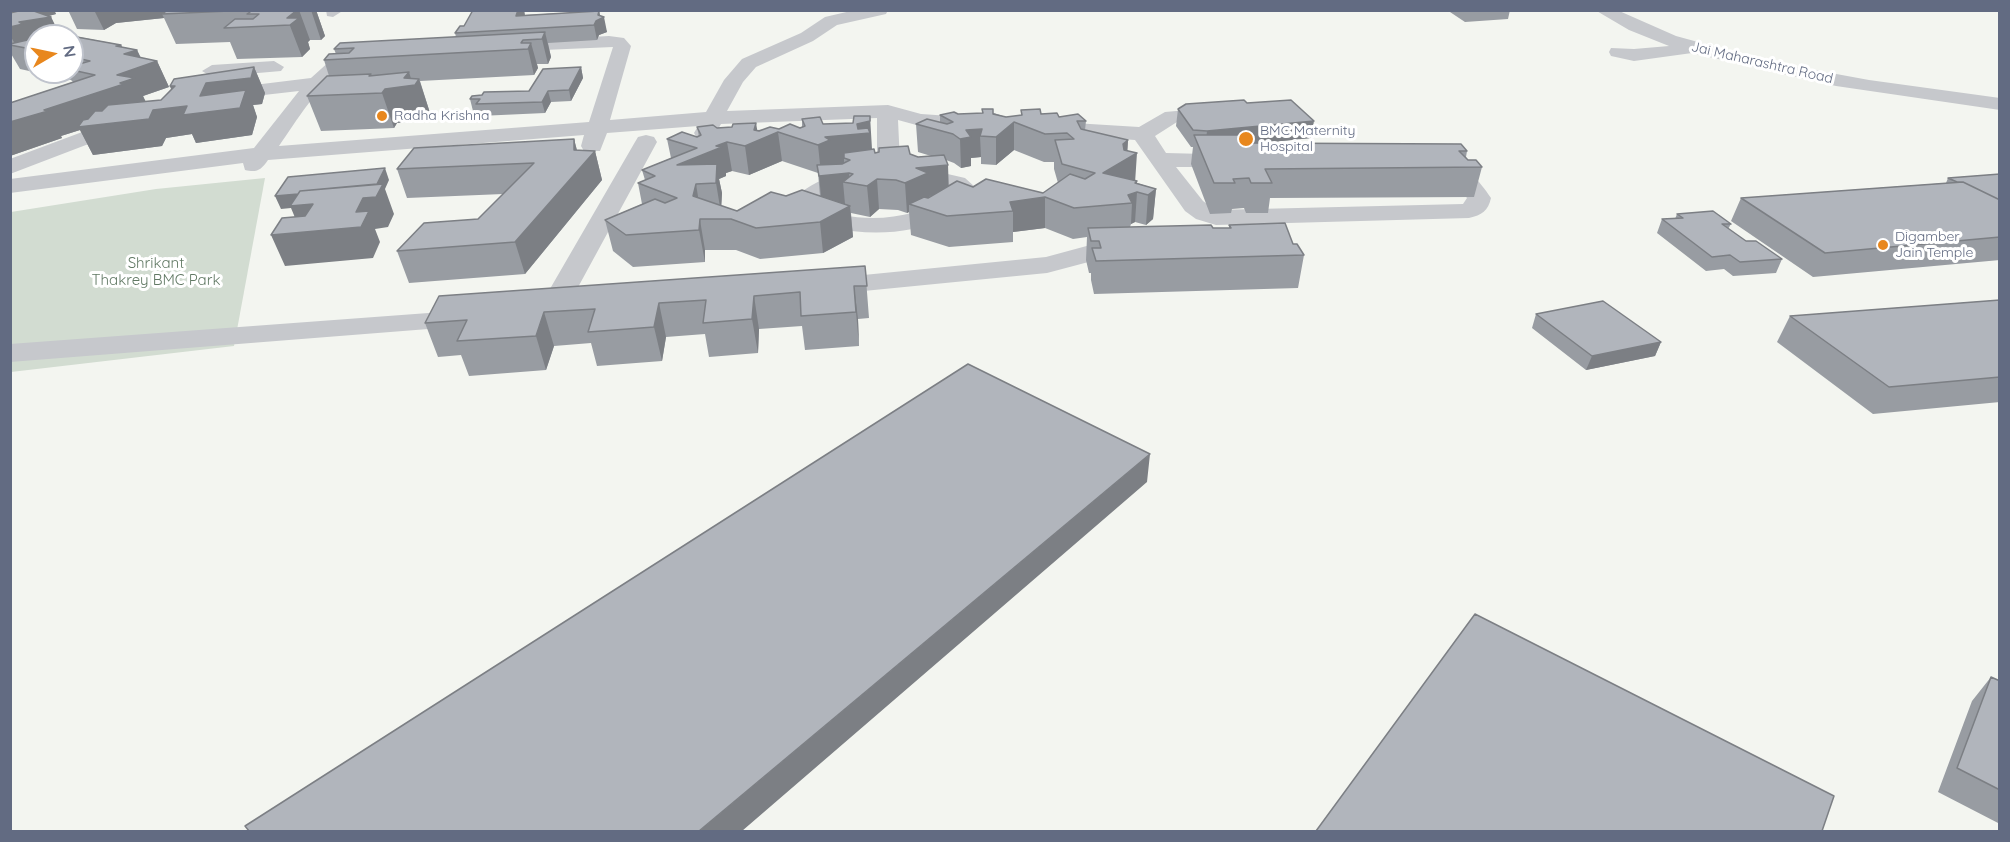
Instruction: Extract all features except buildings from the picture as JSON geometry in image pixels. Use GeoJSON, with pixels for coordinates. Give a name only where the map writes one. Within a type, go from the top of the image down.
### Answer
{"type":"FeatureCollection","features":[{"type":"Feature","properties":{"kind":"street"},"geometry":{"type":"LineString","coordinates":[[702,139],[734,80],[749,63],[807,37],[831,21],[880,10]]}},
{"type":"Feature","properties":{"kind":"street","name":"Jai Maharashtra Road"},"geometry":{"type":"LineString","coordinates":[[1603,10],[1625,23],[1693,49],[1811,77],[2000,104]]}},
{"type":"Feature","properties":{"kind":"street"},"geometry":{"type":"LineString","coordinates":[[481,50],[618,42],[622,46],[595,136]]}},
{"type":"Feature","properties":{"kind":"street"},"geometry":{"type":"LineString","coordinates":[[1618,52],[1634,55],[1693,49]]}},
{"type":"Feature","properties":{"kind":"street"},"geometry":{"type":"LineString","coordinates":[[245,176],[317,83],[350,58],[388,56]]}},
{"type":"Feature","properties":{"kind":"street"},"geometry":{"type":"LineString","coordinates":[[212,71],[341,63]]}},
{"type":"Feature","properties":{"kind":"street"},"geometry":{"type":"LineString","coordinates":[[194,97],[317,83]]}},
{"type":"Feature","properties":{"kind":"street"},"geometry":{"type":"LineString","coordinates":[[1026,126],[1143,134],[1173,116],[1244,111]]}},
{"type":"Feature","properties":{"kind":"street"},"geometry":{"type":"LineString","coordinates":[[10,167],[140,116]]}},
{"type":"Feature","properties":{"kind":"street"},"geometry":{"type":"LineString","coordinates":[[10,206],[245,176],[595,136],[714,118],[920,120],[1002,125]]}},
{"type":"Feature","properties":{"kind":"street"},"geometry":{"type":"LineString","coordinates":[[10,186],[262,154],[595,136],[646,142],[702,139],[887,121]]}},
{"type":"Feature","properties":{"kind":"street"},"geometry":{"type":"LineString","coordinates":[[887,121],[889,168]]}},
{"type":"Feature","properties":{"kind":"street"},"geometry":{"type":"LineString","coordinates":[[1143,134],[1147,145],[1161,160],[1197,210],[1207,216],[1222,218],[1444,213],[1468,211],[1477,206],[1479,198],[1461,175],[1433,163],[1418,162]]}},
{"type":"Feature","properties":{"kind":"street"},"geometry":{"type":"LineString","coordinates":[[585,309],[538,314],[646,142]]}},
{"type":"Feature","properties":{"kind":"street"},"geometry":{"type":"LineString","coordinates":[[1161,160],[1255,160]]}},
{"type":"Feature","properties":{"kind":"street"},"geometry":{"type":"LineString","coordinates":[[889,168],[957,183],[963,187],[968,198],[951,209],[914,223],[874,226],[811,216],[797,208],[802,199],[822,189],[889,168]]}},
{"type":"Feature","properties":{"kind":"street"},"geometry":{"type":"LineString","coordinates":[[798,289],[1047,265],[1094,252],[1157,246]]}},
{"type":"Feature","properties":{"kind":"street"},"geometry":{"type":"LineString","coordinates":[[10,353],[491,317]]}},
{"type":"Feature","properties":{"kind":"green space","name":"Shrikant Thakrey BMC Park"},"geometry":{"type":"Polygon","coordinates":[[[265,178],[234,346],[11,372],[11,212],[156,189],[265,178]]]}},
{"type":"Feature","properties":{"kind":"place","name":"Radha Krishna"},"geometry":{"type":"Point","coordinates":[382,116]}},
{"type":"Feature","properties":{"kind":"place","name":"BMC Maternity Hospital"},"geometry":{"type":"Point","coordinates":[1246,139]}},
{"type":"Feature","properties":{"kind":"place","name":"Digamber Jain Temple"},"geometry":{"type":"Point","coordinates":[1883,245]}}]}
